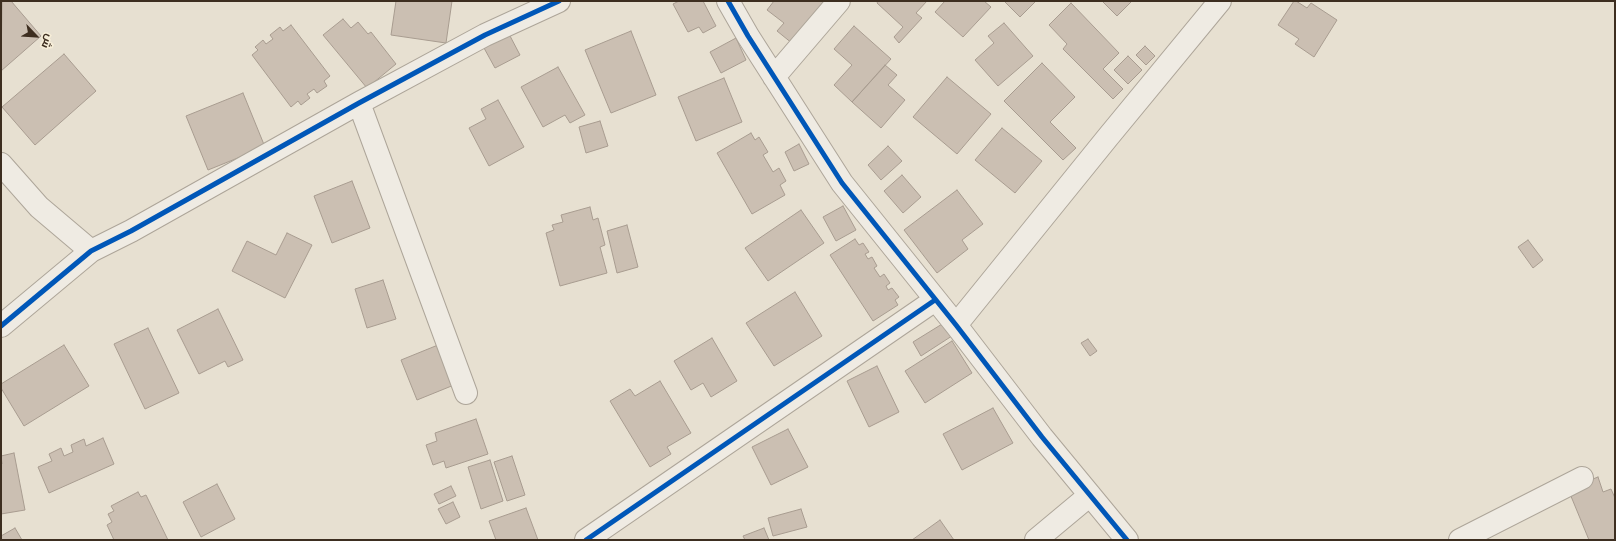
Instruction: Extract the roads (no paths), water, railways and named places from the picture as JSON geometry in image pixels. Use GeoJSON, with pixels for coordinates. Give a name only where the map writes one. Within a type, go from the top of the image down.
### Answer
{"type":"FeatureCollection","features":[{"type":"Feature","properties":{"kind":"street"},"geometry":{"type":"LineString","coordinates":[[1,326],[90,251],[131,231],[359,103],[485,36],[558,1]]}},
{"type":"Feature","properties":{"kind":"street"},"geometry":{"type":"LineString","coordinates":[[728,1],[774,78],[842,183],[956,325],[1042,437],[1127,540]]}},
{"type":"Feature","properties":{"kind":"street"},"geometry":{"type":"LineString","coordinates":[[774,78],[839,1]]}},
{"type":"Feature","properties":{"kind":"street"},"geometry":{"type":"LineString","coordinates":[[956,325],[1220,1]]}},
{"type":"Feature","properties":{"kind":"street"},"geometry":{"type":"LineString","coordinates":[[359,103],[466,392]]}},
{"type":"Feature","properties":{"kind":"street"},"geometry":{"type":"LineString","coordinates":[[1,164],[39,207],[90,251]]}},
{"type":"Feature","properties":{"kind":"street"},"geometry":{"type":"LineString","coordinates":[[586,540],[935,300]]}},
{"type":"Feature","properties":{"kind":"street"},"geometry":{"type":"LineString","coordinates":[[1460,540],[1582,478]]}},
{"type":"Feature","properties":{"kind":"street"},"geometry":{"type":"LineString","coordinates":[[1036,540],[1090,495]]}}]}
